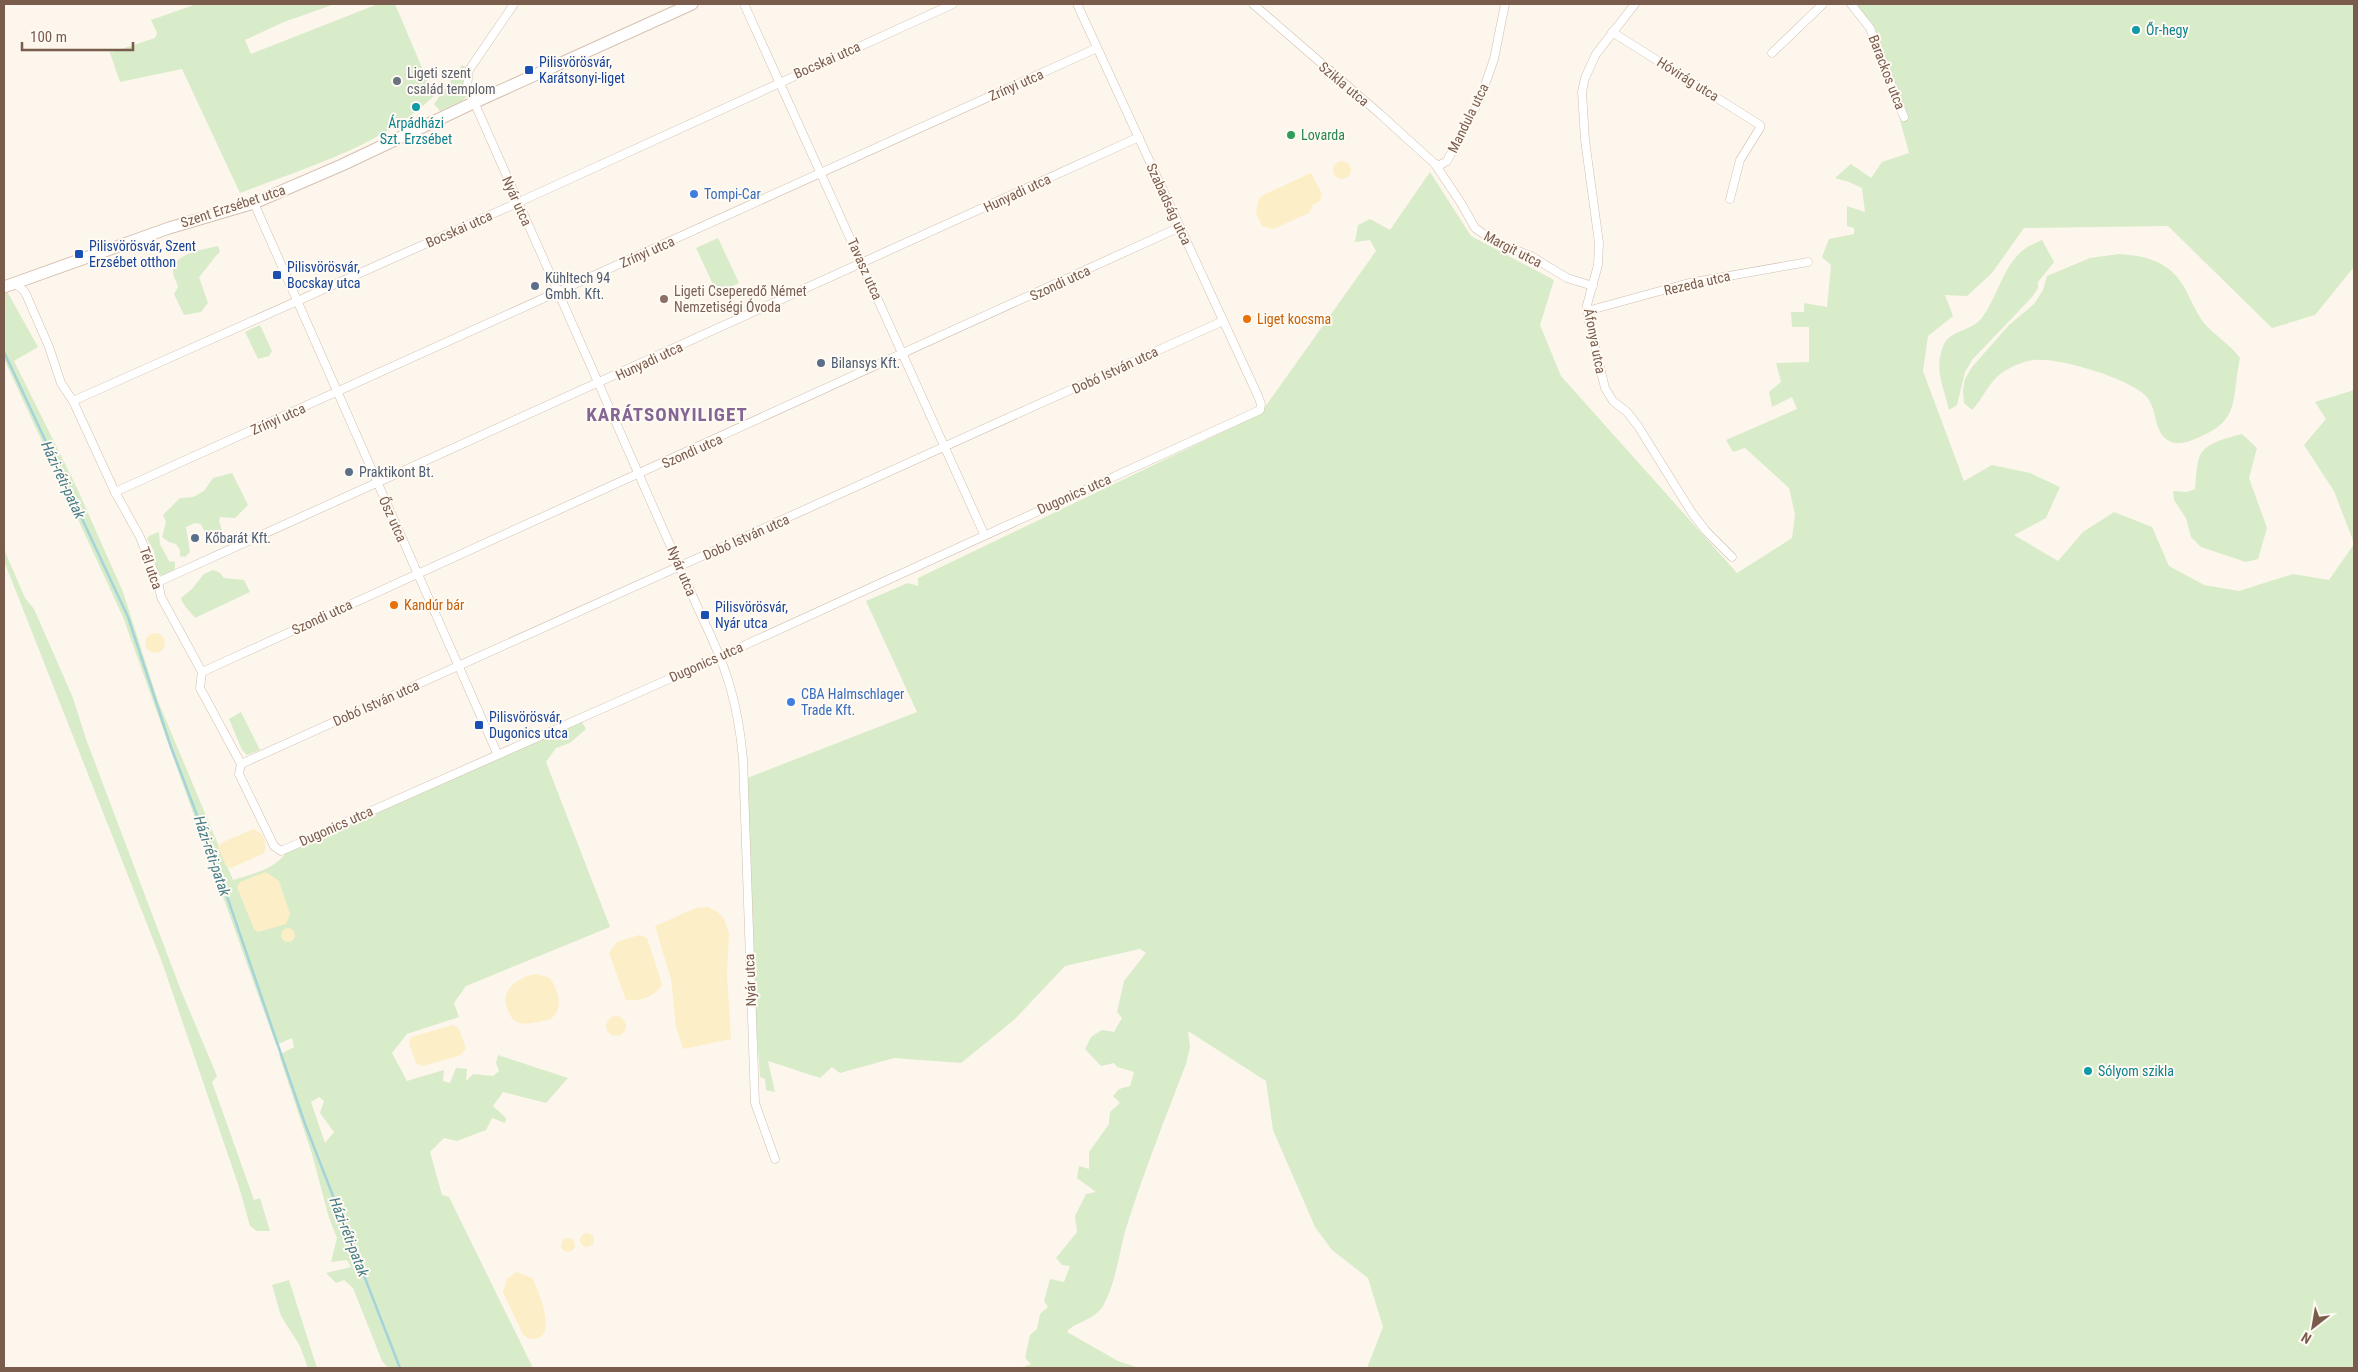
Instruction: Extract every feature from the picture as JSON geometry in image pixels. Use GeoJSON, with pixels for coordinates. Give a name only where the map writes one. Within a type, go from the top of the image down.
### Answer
{"type":"FeatureCollection","features":[{"type":"Feature","properties":{"kind":"street","name":"Nyár utca"},"geometry":{"type":"LineString","coordinates":[[514,4],[469,70],[466,78],[467,86],[517,203],[721,656],[740,727],[743,759],[754,1104],[775,1159]]}},
{"type":"Feature","properties":{"kind":"street","name":"Szent Erzsébet utca"},"geometry":{"type":"LineString","coordinates":[[9,285],[169,228],[254,203],[342,165],[473,103],[692,4]]}},
{"type":"Feature","properties":{"kind":"street","name":"Tavasz utca"},"geometry":{"type":"LineString","coordinates":[[744,4],[984,534]]}},
{"type":"Feature","properties":{"kind":"street","name":"Bocskai utca"},"geometry":{"type":"LineString","coordinates":[[74,401],[517,203],[953,4]]}},
{"type":"Feature","properties":{"kind":"street","name":"Szabadság utca"},"geometry":{"type":"LineString","coordinates":[[1077,4],[1261,404]]}},
{"type":"Feature","properties":{"kind":"street","name":"Szikla utca"},"geometry":{"type":"LineString","coordinates":[[1252,4],[1435,164]]}},
{"type":"Feature","properties":{"kind":"street","name":"Mandula utca"},"geometry":{"type":"LineString","coordinates":[[1435,164],[1440,165],[1447,161],[1480,99],[1494,59],[1504,4]]}},
{"type":"Feature","properties":{"kind":"street","name":"Áfonya utca"},"geometry":{"type":"LineString","coordinates":[[1636,4],[1612,32],[1591,64],[1582,92],[1584,124],[1599,243],[1598,265],[1587,305],[1588,312],[1608,394],[1627,412],[1638,426],[1706,531],[1732,557]]}},
{"type":"Feature","properties":{"kind":"street"},"geometry":{"type":"LineString","coordinates":[[1772,53],[1823,4]]}},
{"type":"Feature","properties":{"kind":"street","name":"Barackos utca"},"geometry":{"type":"LineString","coordinates":[[1851,4],[1862,16],[1877,42],[1904,117]]}},
{"type":"Feature","properties":{"kind":"street","name":"Hóvirág utca"},"geometry":{"type":"LineString","coordinates":[[1612,32],[1760,125],[1740,160],[1730,199]]}},
{"type":"Feature","properties":{"kind":"street","name":"Zrínyi utca"},"geometry":{"type":"LineString","coordinates":[[115,492],[1098,48]]}},
{"type":"Feature","properties":{"kind":"street","name":"Hunyadi utca"},"geometry":{"type":"LineString","coordinates":[[158,582],[1139,137]]}},
{"type":"Feature","properties":{"kind":"street","name":"Margit utca"},"geometry":{"type":"LineString","coordinates":[[1435,164],[1475,228],[1485,236],[1531,256],[1567,278],[1593,286]]}},
{"type":"Feature","properties":{"kind":"street","name":"Ősz utca"},"geometry":{"type":"LineString","coordinates":[[254,203],[336,393],[497,753]]}},
{"type":"Feature","properties":{"kind":"street","name":"Szondi utca"},"geometry":{"type":"LineString","coordinates":[[202,672],[904,355],[1180,227]]}},
{"type":"Feature","properties":{"kind":"street","name":"Rezeda utca"},"geometry":{"type":"LineString","coordinates":[[1588,312],[1689,283],[1808,262]]}},
{"type":"Feature","properties":{"kind":"street","name":"Tél utca"},"geometry":{"type":"LineString","coordinates":[[9,285],[25,292],[49,347],[61,383],[74,401],[115,492],[140,536],[158,582],[161,597],[196,665],[202,672],[200,688],[212,714],[229,739],[241,764],[239,774],[274,846],[281,851]]}},
{"type":"Feature","properties":{"kind":"street","name":"Dobó István utca"},"geometry":{"type":"LineString","coordinates":[[241,764],[1223,321]]}},
{"type":"Feature","properties":{"kind":"street","name":"Dugonics utca"},"geometry":{"type":"LineString","coordinates":[[281,851],[497,753],[721,656],[984,534],[1260,410],[1261,404]]}},
{"type":"Feature","properties":{"kind":"green space"},"geometry":{"type":"Polygon","coordinates":[[[197,4],[335,4],[284,22],[245,40],[251,54],[378,4],[395,4],[434,96],[391,129],[343,154],[240,193],[182,69],[120,82],[109,50],[112,52],[155,38],[157,33],[151,20],[197,4]]]}},
{"type":"Feature","properties":{"kind":"green space"},"geometry":{"type":"Polygon","coordinates":[[[1853,4],[2354,4],[2354,267],[2315,315],[2272,328],[2168,226],[2024,228],[1992,273],[1967,296],[1945,295],[1953,316],[1928,336],[1923,371],[1964,481],[1992,465],[2030,473],[2060,487],[2046,518],[2014,535],[2058,561],[2083,532],[2114,512],[2152,527],[2169,566],[2204,585],[2239,591],[2293,574],[2329,580],[2354,544],[2354,1368],[1367,1368],[1383,1327],[1368,1278],[1332,1250],[1315,1227],[1273,1130],[1266,1081],[1188,1031],[1190,1047],[1186,1064],[1135,1202],[1108,1296],[1103,1306],[1095,1315],[1067,1332],[1118,1361],[1139,1368],[1021,1368],[1031,1364],[1025,1358],[1030,1335],[1037,1329],[1040,1314],[1048,1307],[1044,1301],[1050,1279],[1064,1282],[1070,1266],[1062,1265],[1056,1258],[1077,1232],[1075,1216],[1086,1194],[1096,1192],[1077,1178],[1079,1166],[1089,1169],[1089,1152],[1109,1124],[1110,1112],[1120,1103],[1113,1096],[1119,1089],[1130,1086],[1134,1072],[1117,1067],[1114,1063],[1101,1066],[1085,1049],[1091,1037],[1102,1030],[1114,1032],[1122,1018],[1117,1012],[1124,981],[1146,953],[1140,949],[1065,966],[1014,1020],[961,1063],[894,1058],[840,1073],[832,1067],[820,1078],[768,1061],[775,1092],[766,1090],[765,1079],[760,1077],[755,1008],[747,778],[917,712],[866,601],[908,583],[918,586],[918,578],[1260,414],[1376,251],[1370,240],[1355,242],[1358,225],[1370,219],[1390,230],[1430,172],[1471,236],[1554,280],[1540,325],[1561,376],[1737,573],[1792,538],[1795,514],[1789,488],[1745,448],[1733,452],[1726,440],[1797,409],[1792,397],[1772,407],[1769,392],[1781,382],[1776,363],[1809,362],[1809,327],[1792,327],[1791,312],[1804,312],[1804,303],[1827,307],[1831,265],[1822,257],[1829,239],[1854,234],[1854,228],[1847,226],[1847,206],[1865,212],[1862,188],[1835,178],[1851,164],[1871,178],[1882,162],[1909,153],[1875,28],[1853,4]]]}},
{"type":"Feature","properties":{"kind":"green space"},"geometry":{"type":"Polygon","coordinates":[[[462,65],[467,68],[463,77],[467,96],[462,101],[440,111],[434,104],[462,65]]]}},
{"type":"Feature","properties":{"kind":"green space"},"geometry":{"type":"Polygon","coordinates":[[[718,238],[739,283],[717,293],[696,248],[718,238]]]}},
{"type":"Feature","properties":{"kind":"green space"},"geometry":{"type":"Polygon","coordinates":[[[2042,240],[2054,262],[2038,282],[2038,288],[2033,296],[1972,360],[1965,372],[1957,405],[1949,410],[1939,370],[1939,362],[1944,344],[1951,336],[1972,326],[1981,319],[2015,258],[2026,248],[2042,240]]]}},
{"type":"Feature","properties":{"kind":"green space"},"geometry":{"type":"Polygon","coordinates":[[[218,246],[220,252],[199,277],[208,303],[201,312],[184,315],[174,294],[178,287],[173,274],[174,266],[177,261],[190,253],[218,246]]]}},
{"type":"Feature","properties":{"kind":"green space"},"geometry":{"type":"Polygon","coordinates":[[[2119,254],[2147,258],[2156,261],[2170,270],[2183,285],[2204,323],[2232,348],[2240,358],[2232,408],[2228,417],[2221,425],[2184,443],[2173,443],[2162,434],[2152,405],[2145,395],[2136,388],[2092,370],[2045,360],[2026,361],[2003,372],[1994,380],[1972,410],[1964,403],[1963,390],[1965,379],[1972,367],[2009,325],[2034,304],[2043,290],[2047,276],[2090,258],[2119,254]]]}},
{"type":"Feature","properties":{"kind":"green space"},"geometry":{"type":"Polygon","coordinates":[[[4,286],[38,347],[14,361],[77,488],[123,592],[158,701],[233,880],[270,867],[282,858],[286,852],[582,722],[586,729],[570,743],[556,748],[546,762],[610,927],[466,986],[454,1003],[459,1017],[407,1034],[392,1053],[407,1081],[444,1070],[443,1081],[450,1083],[456,1068],[467,1069],[466,1081],[473,1074],[493,1076],[499,1071],[496,1063],[498,1055],[568,1078],[546,1103],[503,1092],[493,1106],[506,1118],[505,1123],[492,1118],[486,1130],[457,1141],[444,1138],[430,1152],[442,1195],[449,1197],[533,1368],[388,1368],[382,1361],[353,1288],[344,1280],[336,1283],[326,1273],[351,1267],[347,1260],[331,1262],[337,1238],[329,1218],[312,1154],[279,1055],[294,1047],[292,1038],[276,1045],[123,617],[4,359],[4,286]],[[319,1097],[311,1102],[325,1143],[334,1132],[320,1113],[324,1101],[319,1097]]]}},
{"type":"Feature","properties":{"kind":"green space"},"geometry":{"type":"Polygon","coordinates":[[[260,325],[272,351],[269,356],[258,359],[245,332],[260,325]]]}},
{"type":"Feature","properties":{"kind":"green space"},"geometry":{"type":"Polygon","coordinates":[[[2354,390],[2354,543],[2334,491],[2304,445],[2326,419],[2315,402],[2354,390]]]}},
{"type":"Feature","properties":{"kind":"green space"},"geometry":{"type":"Polygon","coordinates":[[[2242,434],[2257,448],[2249,478],[2267,528],[2258,559],[2246,562],[2201,547],[2191,537],[2186,518],[2174,500],[2173,491],[2187,492],[2195,489],[2197,465],[2199,458],[2206,448],[2211,444],[2242,434]]]}},
{"type":"Feature","properties":{"kind":"green space"},"geometry":{"type":"Polygon","coordinates":[[[232,473],[248,505],[235,518],[220,517],[219,521],[223,533],[219,539],[213,540],[205,533],[201,524],[195,523],[186,527],[190,552],[185,557],[180,556],[180,550],[176,544],[162,537],[166,522],[163,515],[180,498],[193,497],[204,491],[213,478],[232,473]]]}},
{"type":"Feature","properties":{"kind":"green space"},"geometry":{"type":"Polygon","coordinates":[[[159,532],[160,544],[169,561],[175,562],[175,569],[162,576],[157,571],[154,551],[147,539],[149,536],[159,532]]]}},
{"type":"Feature","properties":{"kind":"green space"},"geometry":{"type":"Polygon","coordinates":[[[4,549],[25,598],[34,609],[73,698],[86,739],[180,988],[217,1076],[212,1082],[254,1200],[260,1198],[270,1231],[257,1231],[250,1226],[240,1190],[162,962],[4,561],[4,549]]]}},
{"type":"Feature","properties":{"kind":"green space"},"geometry":{"type":"Polygon","coordinates":[[[213,570],[219,572],[224,578],[244,580],[250,592],[195,618],[181,598],[192,589],[204,574],[213,570]]]}},
{"type":"Feature","properties":{"kind":"green space"},"geometry":{"type":"Polygon","coordinates":[[[241,712],[260,750],[247,755],[242,750],[229,719],[241,712]]]}},
{"type":"Feature","properties":{"kind":"green space"},"geometry":{"type":"Polygon","coordinates":[[[289,1280],[317,1368],[308,1368],[300,1346],[281,1316],[272,1285],[289,1280]]]}},
{"type":"Feature","properties":{"kind":"sand"},"geometry":{"type":"Polygon","coordinates":[[[1342,161],[1348,164],[1351,170],[1348,176],[1342,179],[1336,176],[1333,170],[1336,164],[1342,161]]]}},
{"type":"Feature","properties":{"kind":"sand"},"geometry":{"type":"Polygon","coordinates":[[[1311,173],[1322,194],[1320,201],[1313,205],[1309,213],[1273,229],[1262,226],[1256,213],[1258,200],[1263,195],[1311,173]]]}},
{"type":"Feature","properties":{"kind":"sand"},"geometry":{"type":"Polygon","coordinates":[[[155,633],[162,636],[165,643],[162,650],[155,653],[148,650],[145,643],[148,636],[155,633]]]}},
{"type":"Feature","properties":{"kind":"sand"},"geometry":{"type":"Polygon","coordinates":[[[254,829],[264,839],[266,845],[264,853],[231,868],[226,866],[218,847],[223,842],[254,829]]]}},
{"type":"Feature","properties":{"kind":"sand"},"geometry":{"type":"Polygon","coordinates":[[[266,872],[279,881],[290,914],[286,924],[258,932],[254,929],[237,887],[240,882],[266,872]]]}},
{"type":"Feature","properties":{"kind":"sand"},"geometry":{"type":"Polygon","coordinates":[[[708,907],[718,912],[724,919],[729,933],[727,975],[731,1039],[683,1049],[676,1027],[671,979],[655,926],[696,908],[708,907]]]}},
{"type":"Feature","properties":{"kind":"sand"},"geometry":{"type":"Polygon","coordinates":[[[285,928],[291,928],[295,935],[291,942],[285,942],[281,938],[281,932],[285,928]]]}},
{"type":"Feature","properties":{"kind":"sand"},"geometry":{"type":"Polygon","coordinates":[[[639,935],[647,938],[662,984],[652,995],[636,1000],[626,1000],[609,953],[617,942],[639,935]]]}},
{"type":"Feature","properties":{"kind":"sand"},"geometry":{"type":"Polygon","coordinates":[[[537,974],[550,978],[553,983],[559,999],[558,1010],[551,1019],[531,1023],[515,1021],[511,1017],[506,1005],[507,992],[522,978],[537,974]]]}},
{"type":"Feature","properties":{"kind":"sand"},"geometry":{"type":"Polygon","coordinates":[[[616,1016],[623,1019],[626,1026],[623,1033],[616,1036],[609,1033],[606,1026],[609,1019],[616,1016]]]}},
{"type":"Feature","properties":{"kind":"sand"},"geometry":{"type":"Polygon","coordinates":[[[453,1025],[459,1029],[466,1048],[461,1055],[423,1066],[416,1063],[409,1043],[411,1037],[453,1025]]]}},
{"type":"Feature","properties":{"kind":"sand"},"geometry":{"type":"Polygon","coordinates":[[[584,1233],[590,1233],[594,1240],[590,1247],[584,1247],[580,1243],[580,1237],[584,1233]]]}},
{"type":"Feature","properties":{"kind":"sand"},"geometry":{"type":"Polygon","coordinates":[[[565,1238],[571,1238],[575,1245],[571,1252],[565,1252],[561,1248],[561,1242],[565,1238]]]}},
{"type":"Feature","properties":{"kind":"sand"},"geometry":{"type":"Polygon","coordinates":[[[516,1272],[532,1278],[544,1310],[546,1328],[538,1338],[530,1339],[523,1335],[503,1292],[507,1279],[516,1272]]]}},
{"type":"Feature","properties":{"kind":"waterway","name":"Házi-réti-patak"},"geometry":{"type":"LineString","coordinates":[[4,352],[128,617],[171,747],[219,873],[305,1124],[400,1368]]}},
{"type":"Feature","properties":{"kind":"place","name":"Őr-hegy"},"geometry":{"type":"Point","coordinates":[2136,30]}},
{"type":"Feature","properties":{"kind":"place","name":"Pilisvörösvár, Karátsonyi-liget"},"geometry":{"type":"Point","coordinates":[529,70]}},
{"type":"Feature","properties":{"kind":"place","name":"Ligeti szent család templom"},"geometry":{"type":"Point","coordinates":[397,81]}},
{"type":"Feature","properties":{"kind":"place","name":"Árpádházi Szt. Erzsébet"},"geometry":{"type":"Point","coordinates":[416,107]}},
{"type":"Feature","properties":{"kind":"place","name":"Lovarda"},"geometry":{"type":"Point","coordinates":[1291,135]}},
{"type":"Feature","properties":{"kind":"place","name":"Tompi-Car"},"geometry":{"type":"Point","coordinates":[694,194]}},
{"type":"Feature","properties":{"kind":"place","name":"Pilisvörösvár, Szent Erzsébet otthon"},"geometry":{"type":"Point","coordinates":[79,254]}},
{"type":"Feature","properties":{"kind":"place","name":"Pilisvörösvár, Bocskay utca"},"geometry":{"type":"Point","coordinates":[277,275]}},
{"type":"Feature","properties":{"kind":"place","name":"Kühltech 94 Gmbh. Kft."},"geometry":{"type":"Point","coordinates":[535,286]}},
{"type":"Feature","properties":{"kind":"place","name":"Ligeti Cseperedő Német Nemzetiségi Óvoda"},"geometry":{"type":"Point","coordinates":[664,299]}},
{"type":"Feature","properties":{"kind":"place","name":"Liget kocsma"},"geometry":{"type":"Point","coordinates":[1247,319]}},
{"type":"Feature","properties":{"kind":"place","name":"Bilansys Kft."},"geometry":{"type":"Point","coordinates":[821,363]}},
{"type":"Feature","properties":{"kind":"place","name":"Praktikont Bt."},"geometry":{"type":"Point","coordinates":[349,472]}},
{"type":"Feature","properties":{"kind":"place","name":"Kőbarát Kft."},"geometry":{"type":"Point","coordinates":[195,538]}},
{"type":"Feature","properties":{"kind":"place","name":"Kandúr bár"},"geometry":{"type":"Point","coordinates":[394,605]}},
{"type":"Feature","properties":{"kind":"place","name":"Pilisvörösvár, Nyár utca"},"geometry":{"type":"Point","coordinates":[705,615]}},
{"type":"Feature","properties":{"kind":"place","name":"CBA Halmschlager Trade Kft."},"geometry":{"type":"Point","coordinates":[791,702]}},
{"type":"Feature","properties":{"kind":"place","name":"Pilisvörösvár, Dugonics utca"},"geometry":{"type":"Point","coordinates":[479,725]}},
{"type":"Feature","properties":{"kind":"place","name":"Sólyom szikla"},"geometry":{"type":"Point","coordinates":[2088,1071]}},
{"type":"Feature","properties":{"kind":"district","name":"KARÁTSONYILIGET"},"geometry":{"type":"Point","coordinates":[667,414]}}]}
